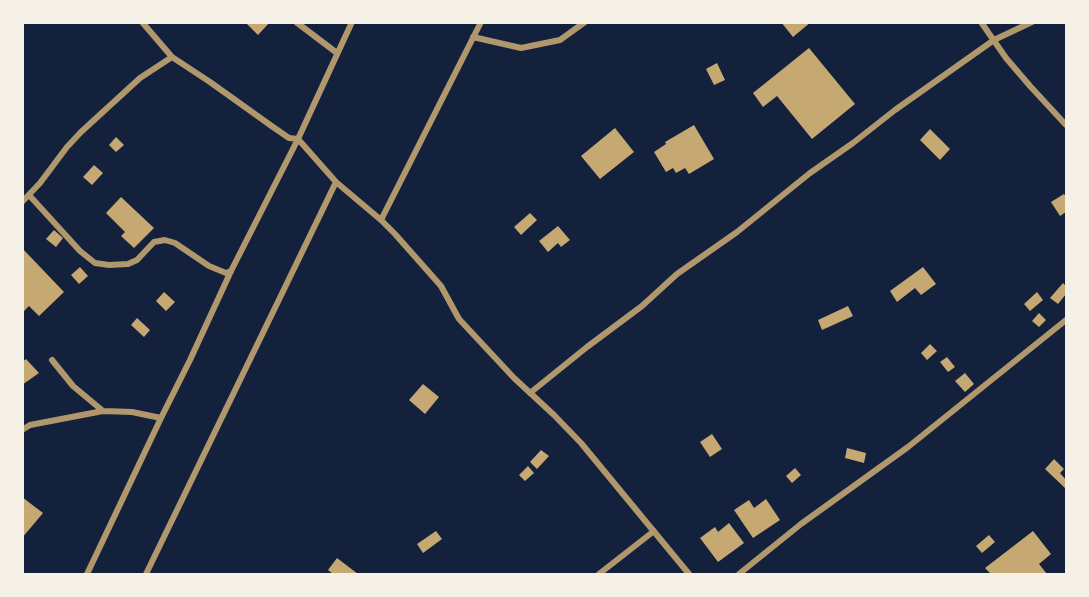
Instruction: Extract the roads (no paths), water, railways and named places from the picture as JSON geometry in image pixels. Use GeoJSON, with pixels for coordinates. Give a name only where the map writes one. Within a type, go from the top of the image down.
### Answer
{"type":"FeatureCollection","features":[{"type":"Feature","properties":{"kind":"street"},"geometry":{"type":"LineString","coordinates":[[142,22],[172,57],[210,81],[289,138],[297,139],[336,182],[381,220],[441,286],[459,319],[514,378],[581,443],[689,574]]}},
{"type":"Feature","properties":{"kind":"street"},"geometry":{"type":"LineString","coordinates":[[296,22],[337,53]]}},
{"type":"Feature","properties":{"kind":"street"},"geometry":{"type":"LineString","coordinates":[[87,574],[352,22]]}},
{"type":"Feature","properties":{"kind":"street"},"geometry":{"type":"LineString","coordinates":[[381,220],[481,22]]}},
{"type":"Feature","properties":{"kind":"street"},"geometry":{"type":"LineString","coordinates":[[474,38],[521,48],[560,40],[585,22]]}},
{"type":"Feature","properties":{"kind":"street"},"geometry":{"type":"LineString","coordinates":[[981,22],[1006,58],[1066,125]]}},
{"type":"Feature","properties":{"kind":"street"},"geometry":{"type":"LineString","coordinates":[[530,393],[642,306],[678,274],[737,232],[810,173],[895,110],[994,40],[1032,22]]}},
{"type":"Feature","properties":{"kind":"street"},"geometry":{"type":"LineString","coordinates":[[22,202],[81,132],[140,78],[172,57]]}},
{"type":"Feature","properties":{"kind":"street"},"geometry":{"type":"LineString","coordinates":[[146,574],[336,182]]}},
{"type":"Feature","properties":{"kind":"street"},"geometry":{"type":"LineString","coordinates":[[29,195],[80,251],[95,264],[128,264],[136,260],[154,242],[165,240],[175,243],[209,266],[226,273],[231,271]]}},
{"type":"Feature","properties":{"kind":"street"},"geometry":{"type":"LineString","coordinates":[[739,574],[801,524],[908,447],[1066,320]]}},
{"type":"Feature","properties":{"kind":"street"},"geometry":{"type":"LineString","coordinates":[[52,360],[73,386],[103,411]]}},
{"type":"Feature","properties":{"kind":"street"},"geometry":{"type":"LineString","coordinates":[[22,430],[30,425],[103,411],[132,412],[161,418]]}},
{"type":"Feature","properties":{"kind":"street"},"geometry":{"type":"LineString","coordinates":[[599,574],[654,531]]}}]}
